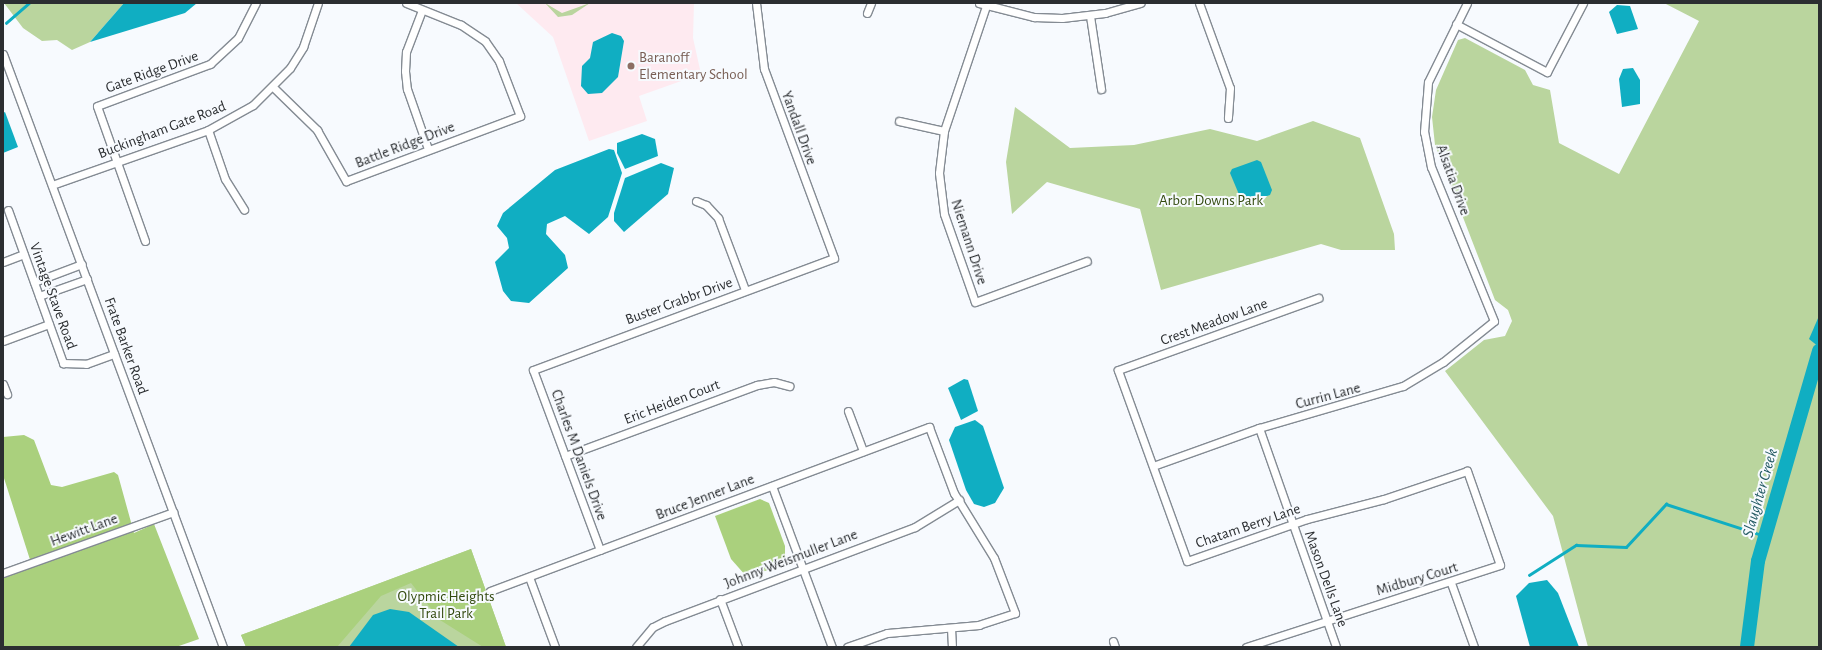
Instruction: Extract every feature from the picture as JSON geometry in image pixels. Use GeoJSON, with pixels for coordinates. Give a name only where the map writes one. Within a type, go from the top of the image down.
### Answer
{"type":"FeatureCollection","features":[{"type":"Feature","properties":{"kind":"street","name":"Gate Ridge Drive"},"geometry":{"type":"LineString","coordinates":[[145,241],[97,106],[210,64],[238,38],[256,3]]}},
{"type":"Feature","properties":{"kind":"street","name":"Buckingham Gate Road"},"geometry":{"type":"LineString","coordinates":[[52,185],[208,130],[238,116],[273,87],[303,47],[318,3]]}},
{"type":"Feature","properties":{"kind":"street"},"geometry":{"type":"LineString","coordinates":[[406,3],[422,10],[406,52],[405,71],[407,89],[428,149]]}},
{"type":"Feature","properties":{"kind":"street","name":"Yandall Drive"},"geometry":{"type":"LineString","coordinates":[[756,3],[764,69],[834,258]]}},
{"type":"Feature","properties":{"kind":"street"},"geometry":{"type":"LineString","coordinates":[[867,13],[872,3]]}},
{"type":"Feature","properties":{"kind":"street"},"geometry":{"type":"LineString","coordinates":[[983,5],[1034,17],[1090,16],[1141,3]]}},
{"type":"Feature","properties":{"kind":"street"},"geometry":{"type":"LineString","coordinates":[[1199,3],[1230,88],[1228,118]]}},
{"type":"Feature","properties":{"kind":"street","name":"Alsatia Drive"},"geometry":{"type":"LineString","coordinates":[[1467,3],[1434,67],[1423,115],[1431,166],[1494,321]]}},
{"type":"Feature","properties":{"kind":"street"},"geometry":{"type":"LineString","coordinates":[[1456,24],[1547,72],[1583,3]]}},
{"type":"Feature","properties":{"kind":"street","name":"Niemann Drive"},"geometry":{"type":"LineString","coordinates":[[983,5],[944,131],[939,173],[941,201],[975,302],[1087,261]]}},
{"type":"Feature","properties":{"kind":"street","name":"Battle Ridge Drive"},"geometry":{"type":"LineString","coordinates":[[273,87],[316,130],[346,182],[428,149],[520,116],[500,61],[485,41],[461,25],[422,10]]}},
{"type":"Feature","properties":{"kind":"street"},"geometry":{"type":"LineString","coordinates":[[1090,16],[1101,89]]}},
{"type":"Feature","properties":{"kind":"street","name":"Frate Barker Road"},"geometry":{"type":"LineString","coordinates":[[3,54],[223,647]]}},
{"type":"Feature","properties":{"kind":"street"},"geometry":{"type":"LineString","coordinates":[[899,121],[944,131]]}},
{"type":"Feature","properties":{"kind":"street"},"geometry":{"type":"LineString","coordinates":[[208,130],[225,179],[244,209]]}},
{"type":"Feature","properties":{"kind":"street"},"geometry":{"type":"LineString","coordinates":[[696,201],[706,205],[718,218],[745,290]]}},
{"type":"Feature","properties":{"kind":"street","name":"Vintage Stave Road"},"geometry":{"type":"LineString","coordinates":[[8,210],[63,363],[86,364],[114,354]]}},
{"type":"Feature","properties":{"kind":"street"},"geometry":{"type":"LineString","coordinates":[[3,262],[24,254]]}},
{"type":"Feature","properties":{"kind":"street","name":"Buster Crabbr Drive"},"geometry":{"type":"LineString","coordinates":[[533,370],[834,258]]}},
{"type":"Feature","properties":{"kind":"street"},"geometry":{"type":"LineString","coordinates":[[34,282],[82,264]]}},
{"type":"Feature","properties":{"kind":"street"},"geometry":{"type":"LineString","coordinates":[[55,275],[60,288]]}},
{"type":"Feature","properties":{"kind":"street"},"geometry":{"type":"LineString","coordinates":[[39,296],[87,279]]}},
{"type":"Feature","properties":{"kind":"street","name":"Crest Meadow Lane"},"geometry":{"type":"LineString","coordinates":[[1118,370],[1318,298]]}},
{"type":"Feature","properties":{"kind":"street","name":"Currin Lane"},"geometry":{"type":"LineString","coordinates":[[1153,466],[1258,428],[1403,386],[1443,362],[1494,321]]}},
{"type":"Feature","properties":{"kind":"street"},"geometry":{"type":"LineString","coordinates":[[3,341],[49,324]]}},
{"type":"Feature","properties":{"kind":"street","name":"Charles M Daniels Drive"},"geometry":{"type":"LineString","coordinates":[[533,370],[600,550]]}},
{"type":"Feature","properties":{"kind":"street","name":"Chatam Berry Lane"},"geometry":{"type":"LineString","coordinates":[[1118,370],[1187,561],[1292,523],[1384,499],[1467,471]]}},
{"type":"Feature","properties":{"kind":"street","name":"Eric Heiden Court"},"geometry":{"type":"LineString","coordinates":[[565,456],[757,385],[774,382],[789,386]]}},
{"type":"Feature","properties":{"kind":"street"},"geometry":{"type":"LineString","coordinates":[[3,384],[7,394]]}},
{"type":"Feature","properties":{"kind":"street"},"geometry":{"type":"LineString","coordinates":[[848,411],[863,451]]}},
{"type":"Feature","properties":{"kind":"street","name":"Bruce Jenner Lane"},"geometry":{"type":"LineString","coordinates":[[490,591],[929,427],[959,500]]}},
{"type":"Feature","properties":{"kind":"street","name":"Mason Dells Lane"},"geometry":{"type":"LineString","coordinates":[[1258,428],[1336,647]]}},
{"type":"Feature","properties":{"kind":"street","name":"Midbury Court"},"geometry":{"type":"LineString","coordinates":[[1246,647],[1326,619],[1451,583],[1500,565],[1467,471]]}},
{"type":"Feature","properties":{"kind":"street"},"geometry":{"type":"LineString","coordinates":[[772,486],[832,647]]}},
{"type":"Feature","properties":{"kind":"street"},"geometry":{"type":"LineString","coordinates":[[847,647],[891,632],[951,628],[987,623],[1015,613],[994,558],[959,500]]}},
{"type":"Feature","properties":{"kind":"street","name":"Johnny Weismuller Lane"},"geometry":{"type":"LineString","coordinates":[[636,647],[654,627],[720,599],[915,527],[959,500]]}},
{"type":"Feature","properties":{"kind":"street","name":"Hewitt Lane"},"geometry":{"type":"LineString","coordinates":[[3,573],[173,512]]}},
{"type":"Feature","properties":{"kind":"street"},"geometry":{"type":"LineString","coordinates":[[529,577],[555,647]]}},
{"type":"Feature","properties":{"kind":"street"},"geometry":{"type":"LineString","coordinates":[[1451,583],[1474,647]]}},
{"type":"Feature","properties":{"kind":"street"},"geometry":{"type":"LineString","coordinates":[[720,599],[738,647]]}},
{"type":"Feature","properties":{"kind":"street"},"geometry":{"type":"LineString","coordinates":[[951,628],[952,647]]}},
{"type":"Feature","properties":{"kind":"shaded area","name":"Baranoff Elementary School"},"geometry":{"type":"Polygon","coordinates":[[[516,3],[694,3],[693,38],[701,74],[639,96],[647,121],[589,141],[553,37],[516,3]]]}},
{"type":"Feature","properties":{"kind":"green space"},"geometry":{"type":"Polygon","coordinates":[[[4,3],[124,3],[90,42],[72,50],[57,40],[42,41],[23,28],[4,3]]]}},
{"type":"Feature","properties":{"kind":"green space"},"geometry":{"type":"Polygon","coordinates":[[[545,3],[562,13],[590,3],[572,15],[558,17],[545,3]]]}},
{"type":"Feature","properties":{"kind":"green space"},"geometry":{"type":"Polygon","coordinates":[[[1664,3],[1819,3],[1819,647],[1588,647],[1553,516],[1445,371],[1484,340],[1505,336],[1512,321],[1508,310],[1495,300],[1435,145],[1432,117],[1436,90],[1458,40],[1465,38],[1525,70],[1533,85],[1550,90],[1559,143],[1619,174],[1699,21],[1664,3]]]}},
{"type":"Feature","properties":{"kind":"green space","name":"Arbor Downs Park"},"geometry":{"type":"Polygon","coordinates":[[[1015,107],[1070,148],[1134,145],[1210,129],[1257,141],[1313,121],[1360,138],[1394,234],[1395,250],[1341,250],[1321,244],[1161,290],[1140,209],[1047,182],[1012,214],[1006,162],[1015,107]]]}},
{"type":"Feature","properties":{"kind":"green space"},"geometry":{"type":"Polygon","coordinates":[[[24,435],[34,440],[51,485],[62,487],[114,472],[118,475],[134,533],[154,524],[199,639],[176,647],[3,647],[3,577],[32,566],[3,475],[3,437],[24,435]]]}},
{"type":"Feature","properties":{"kind":"green space"},"geometry":{"type":"Polygon","coordinates":[[[760,499],[769,503],[785,546],[785,557],[772,569],[746,576],[731,559],[715,516],[760,499]]]}},
{"type":"Feature","properties":{"kind":"green space","name":"Olypmic Heights Trail Park"},"geometry":{"type":"Polygon","coordinates":[[[471,549],[506,647],[246,647],[241,635],[471,549]]]}},
{"type":"Feature","properties":{"kind":"green space","name":"Olypmic Heights Trail Park"},"geometry":{"type":"Polygon","coordinates":[[[471,549],[506,647],[483,647],[440,620],[411,583],[381,596],[337,647],[246,647],[241,635],[471,549]]]}},
{"type":"Feature","properties":{"kind":"water"},"geometry":{"type":"Polygon","coordinates":[[[124,3],[197,3],[185,13],[90,42],[124,3]]]}},
{"type":"Feature","properties":{"kind":"water"},"geometry":{"type":"Polygon","coordinates":[[[1617,5],[1630,6],[1638,29],[1617,34],[1609,12],[1617,5]]]}},
{"type":"Feature","properties":{"kind":"water"},"geometry":{"type":"Polygon","coordinates":[[[612,33],[621,36],[624,41],[618,77],[602,93],[588,94],[581,86],[582,66],[590,58],[593,42],[612,33]]]}},
{"type":"Feature","properties":{"kind":"water"},"geometry":{"type":"Polygon","coordinates":[[[1633,68],[1640,80],[1640,104],[1622,107],[1619,79],[1623,69],[1633,68]]]}},
{"type":"Feature","properties":{"kind":"water"},"geometry":{"type":"Polygon","coordinates":[[[5,112],[18,147],[3,153],[3,113],[5,112]]]}},
{"type":"Feature","properties":{"kind":"water"},"geometry":{"type":"Polygon","coordinates":[[[642,134],[655,139],[658,156],[625,169],[617,153],[617,143],[642,134]]]}},
{"type":"Feature","properties":{"kind":"water"},"geometry":{"type":"Polygon","coordinates":[[[609,149],[614,150],[622,173],[608,217],[589,234],[565,216],[547,224],[546,234],[565,255],[568,268],[529,303],[511,301],[503,291],[495,262],[509,248],[507,238],[497,226],[503,213],[555,170],[609,149]]]}},
{"type":"Feature","properties":{"kind":"water"},"geometry":{"type":"Polygon","coordinates":[[[1257,160],[1261,162],[1272,190],[1270,195],[1243,204],[1230,173],[1232,169],[1257,160]]]}},
{"type":"Feature","properties":{"kind":"water"},"geometry":{"type":"Polygon","coordinates":[[[661,163],[674,168],[668,194],[624,232],[614,221],[614,213],[625,178],[661,163]]]}},
{"type":"Feature","properties":{"kind":"water"},"geometry":{"type":"Polygon","coordinates":[[[1819,316],[1819,347],[1809,339],[1819,316]]]}},
{"type":"Feature","properties":{"kind":"water"},"geometry":{"type":"Polygon","coordinates":[[[964,379],[968,380],[978,411],[961,420],[948,388],[964,379]]]}},
{"type":"Feature","properties":{"kind":"water"},"geometry":{"type":"Polygon","coordinates":[[[975,420],[983,426],[1004,488],[995,503],[984,507],[974,504],[966,490],[949,440],[955,427],[975,420]]]}},
{"type":"Feature","properties":{"kind":"water"},"geometry":{"type":"Polygon","coordinates":[[[1547,580],[1558,593],[1579,647],[1530,647],[1516,596],[1529,583],[1547,580]]]}},
{"type":"Feature","properties":{"kind":"water"},"geometry":{"type":"Polygon","coordinates":[[[390,609],[409,612],[459,647],[349,647],[373,615],[390,609]]]}},
{"type":"Feature","properties":{"kind":"waterway"},"geometry":{"type":"LineString","coordinates":[[6,23],[29,3]]}},
{"type":"Feature","properties":{"kind":"waterway","name":"Slaughter Creek"},"geometry":{"type":"LineString","coordinates":[[1747,647],[1758,561],[1819,351]]}},
{"type":"Feature","properties":{"kind":"waterway"},"geometry":{"type":"LineString","coordinates":[[1529,575],[1576,545],[1626,547],[1666,504],[1765,536]]}},
{"type":"Feature","properties":{"kind":"place","name":"Baranoff Elementary School"},"geometry":{"type":"Point","coordinates":[631,66]}}]}
